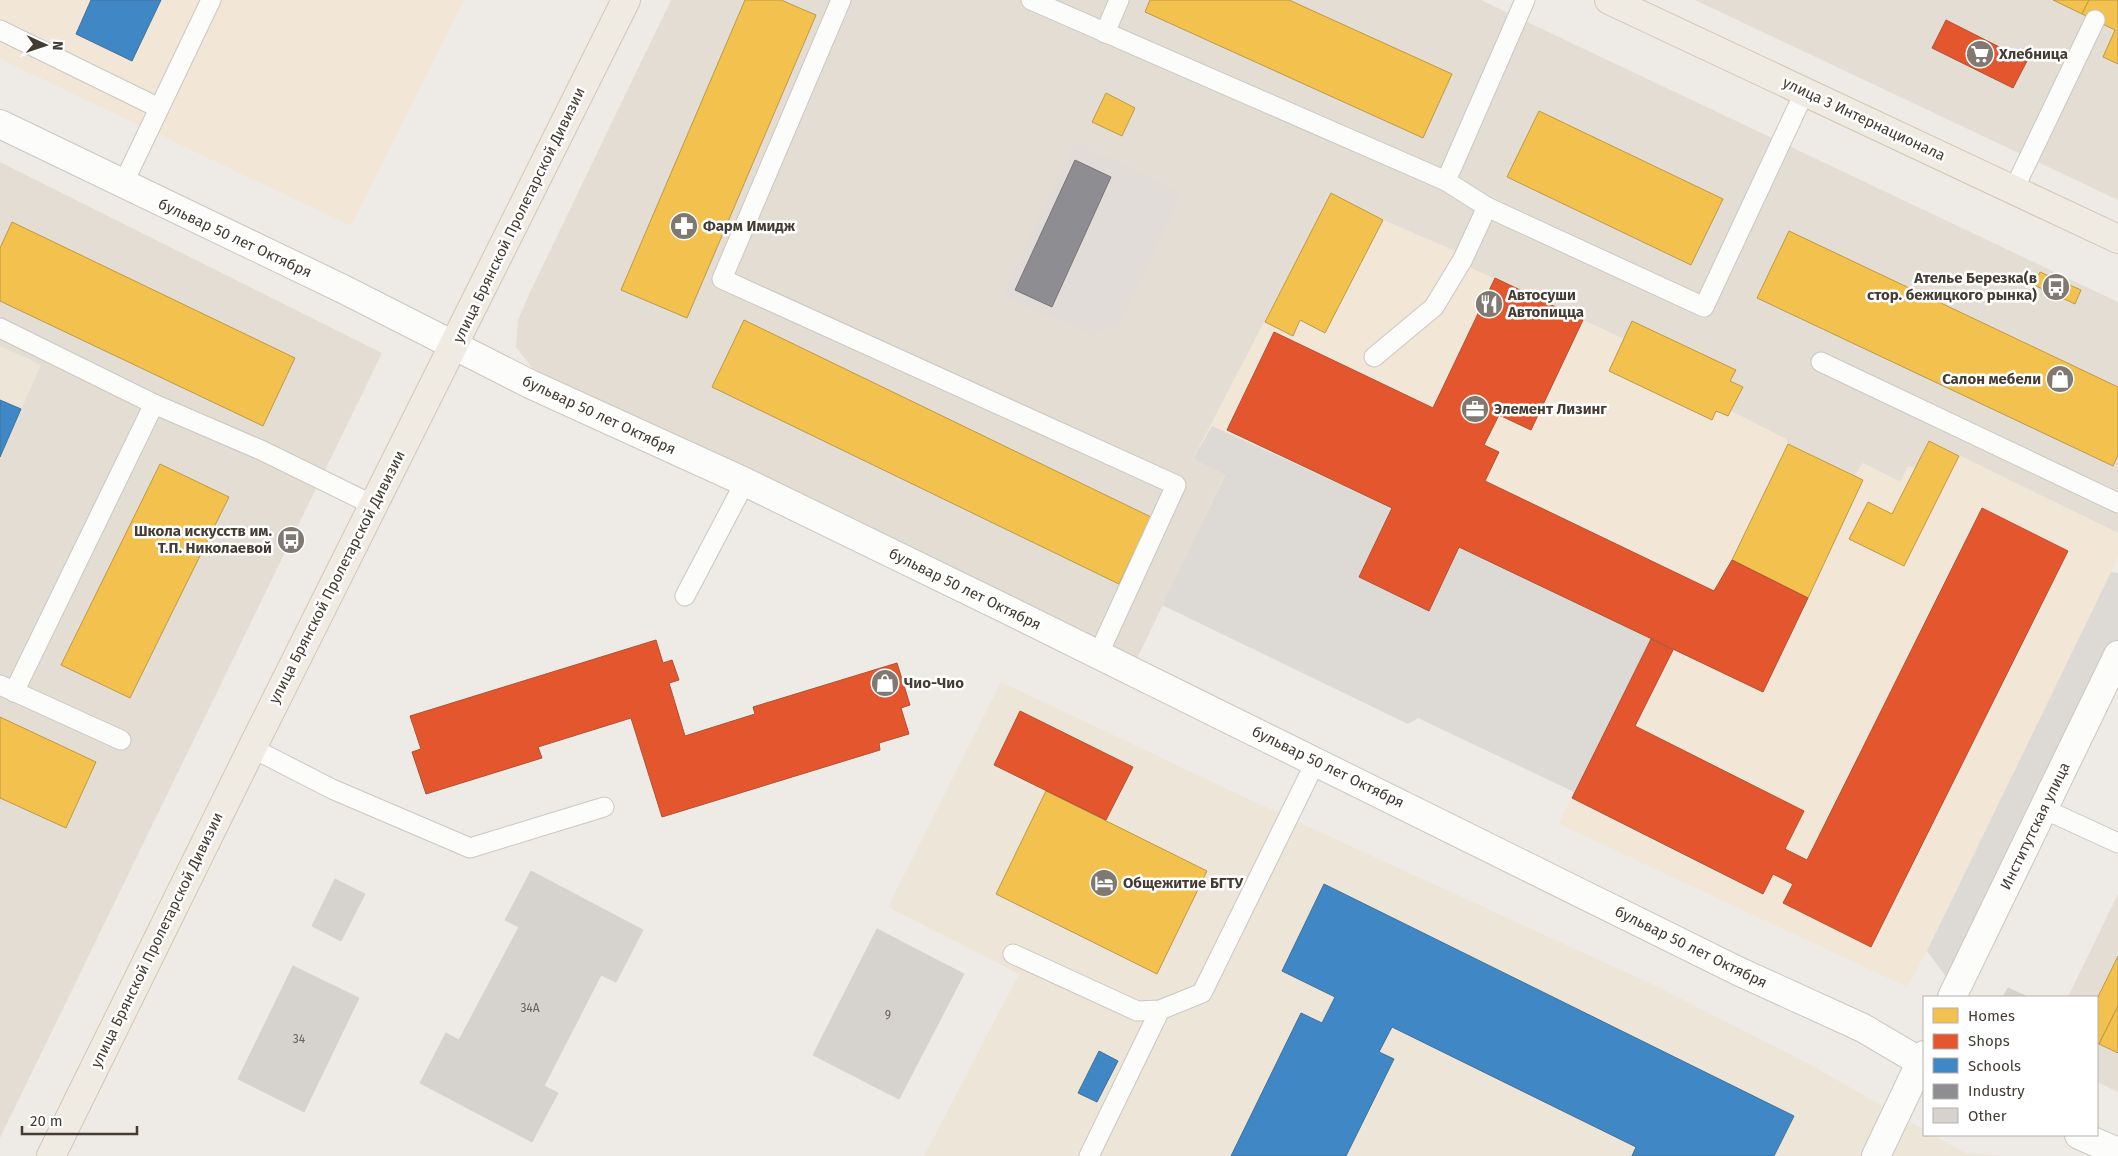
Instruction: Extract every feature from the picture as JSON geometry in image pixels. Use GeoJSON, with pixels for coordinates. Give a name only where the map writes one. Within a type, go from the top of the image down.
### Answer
{"type":"FeatureCollection","features":[{"type":"Feature","properties":{"kind":"main road","name":"улица Брянской Пролетарской Дивизии"},"geometry":{"type":"LineString","coordinates":[[51,1156],[252,748],[626,0]]}},
{"type":"Feature","properties":{"kind":"main road","name":"улица 3 Интернационала"},"geometry":{"type":"LineString","coordinates":[[1609,0],[2118,239]]}},
{"type":"Feature","properties":{"kind":"street","name":"бульвар 50 лет Октября"},"geometry":{"type":"LineString","coordinates":[[0,124],[345,290],[530,384],[745,482],[1738,970],[1863,1028],[1923,1060]]}},
{"type":"Feature","properties":{"kind":"street","name":"Институтская улица"},"geometry":{"type":"LineString","coordinates":[[1952,996],[2118,656]]}},
{"type":"Feature","properties":{"kind":"street"},"geometry":{"type":"LineString","coordinates":[[1876,1156],[1923,1060]]}},
{"type":"Feature","properties":{"kind":"street"},"geometry":{"type":"LineString","coordinates":[[2081,1136],[2118,1152]]}},
{"type":"Feature","properties":{"kind":"lane"},"geometry":{"type":"LineString","coordinates":[[123,184],[212,0]]}},
{"type":"Feature","properties":{"kind":"lane"},"geometry":{"type":"LineString","coordinates":[[841,0],[722,279],[1176,485],[1098,655]]}},
{"type":"Feature","properties":{"kind":"lane"},"geometry":{"type":"LineString","coordinates":[[1031,0],[1446,181],[1486,207],[1704,307],[1806,91]]}},
{"type":"Feature","properties":{"kind":"lane"},"geometry":{"type":"LineString","coordinates":[[1105,33],[1119,0]]}},
{"type":"Feature","properties":{"kind":"lane"},"geometry":{"type":"LineString","coordinates":[[1446,181],[1525,0]]}},
{"type":"Feature","properties":{"kind":"lane"},"geometry":{"type":"LineString","coordinates":[[2014,189],[2095,20]]}},
{"type":"Feature","properties":{"kind":"lane"},"geometry":{"type":"LineString","coordinates":[[0,30],[160,108]]}},
{"type":"Feature","properties":{"kind":"lane"},"geometry":{"type":"LineString","coordinates":[[1374,357],[1434,307],[1463,259],[1486,207]]}},
{"type":"Feature","properties":{"kind":"lane"},"geometry":{"type":"LineString","coordinates":[[0,328],[154,404],[263,451],[373,505]]}},
{"type":"Feature","properties":{"kind":"lane"},"geometry":{"type":"LineString","coordinates":[[1821,362],[2118,503]]}},
{"type":"Feature","properties":{"kind":"lane"},"geometry":{"type":"LineString","coordinates":[[121,740],[7,688],[154,404]]}},
{"type":"Feature","properties":{"kind":"lane"},"geometry":{"type":"LineString","coordinates":[[685,596],[745,482]]}},
{"type":"Feature","properties":{"kind":"lane"},"geometry":{"type":"LineString","coordinates":[[252,748],[332,789],[470,848],[604,807]]}},
{"type":"Feature","properties":{"kind":"lane"},"geometry":{"type":"LineString","coordinates":[[1013,954],[1137,1011],[1160,1010],[1202,993],[1316,761]]}},
{"type":"Feature","properties":{"kind":"lane"},"geometry":{"type":"LineString","coordinates":[[2044,809],[2118,843]]}},
{"type":"Feature","properties":{"kind":"lane"},"geometry":{"type":"LineString","coordinates":[[1089,1156],[1160,1010]]}},
{"type":"Feature","properties":{"kind":"shaded area"},"geometry":{"type":"Polygon","coordinates":[[[0,0],[464,0],[351,226],[0,59],[0,0]]]}},
{"type":"Feature","properties":{"kind":"shaded area"},"geometry":{"type":"Polygon","coordinates":[[[671,0],[1481,0],[2118,302],[2118,533],[1930,441],[1915,469],[1900,482],[1863,463],[1855,476],[1788,444],[1786,439],[1731,411],[1742,387],[1624,339],[1473,269],[1455,251],[1383,220],[1331,194],[1193,459],[1225,474],[1136,661],[533,369],[516,347],[518,320],[531,290],[671,0]]]}},
{"type":"Feature","properties":{"kind":"shaded area"},"geometry":{"type":"Polygon","coordinates":[[[1695,0],[2118,0],[2118,200],[1695,0]]]}},
{"type":"Feature","properties":{"kind":"shaded area"},"geometry":{"type":"Polygon","coordinates":[[[1075,142],[1182,194],[1118,326],[1094,335],[1002,296],[1075,142]]]}},
{"type":"Feature","properties":{"kind":"shaded area"},"geometry":{"type":"Polygon","coordinates":[[[0,162],[382,353],[0,1138],[0,162]]]}},
{"type":"Feature","properties":{"kind":"shaded area"},"geometry":{"type":"Polygon","coordinates":[[[1331,193],[1383,220],[1455,251],[1473,269],[1623,339],[1743,387],[1731,411],[1786,439],[1788,444],[1854,476],[1863,463],[1900,482],[1908,466],[1915,468],[1929,441],[2118,533],[2118,557],[1927,951],[1907,987],[1559,824],[1574,792],[1418,718],[1408,724],[1162,605],[1225,475],[1193,459],[1331,193]]]}},
{"type":"Feature","properties":{"kind":"shaded area"},"geometry":{"type":"Polygon","coordinates":[[[0,346],[41,365],[0,457],[0,346]]]}},
{"type":"Feature","properties":{"kind":"shaded area"},"geometry":{"type":"Polygon","coordinates":[[[1212,426],[1392,508],[1359,578],[1429,611],[1459,547],[1651,639],[1574,792],[1418,718],[1408,724],[1162,605],[1225,475],[1193,459],[1212,426]]]}},
{"type":"Feature","properties":{"kind":"shaded area"},"geometry":{"type":"Polygon","coordinates":[[[2111,572],[2118,573],[2118,655],[1956,990],[1927,951],[2111,572]]]}},
{"type":"Feature","properties":{"kind":"shaded area"},"geometry":{"type":"Polygon","coordinates":[[[1001,682],[1257,803],[1656,986],[1811,1065],[1923,1129],[1923,1136],[1935,1136],[1965,1153],[2006,1156],[924,1156],[1019,974],[888,907],[1001,682]]]}},
{"type":"Feature","properties":{"kind":"shaded area"},"geometry":{"type":"Polygon","coordinates":[[[2118,894],[2118,1092],[2098,1082],[2098,996],[2068,996],[2118,894]]]}},
{"type":"Feature","properties":{"kind":"building: Homes"},"geometry":{"type":"Polygon","coordinates":[[[745,0],[781,0],[816,15],[687,318],[621,290],[745,0]]]}},
{"type":"Feature","properties":{"kind":"building: Homes"},"geometry":{"type":"Polygon","coordinates":[[[1150,0],[1289,0],[1452,74],[1423,138],[1145,12],[1150,0]]]}},
{"type":"Feature","properties":{"kind":"building: Homes"},"geometry":{"type":"Polygon","coordinates":[[[2053,0],[2089,0],[2082,14],[2053,0]]]}},
{"type":"Feature","properties":{"kind":"building: Homes"},"geometry":{"type":"Polygon","coordinates":[[[2089,0],[2118,0],[2118,64],[2103,57],[2115,30],[2082,14],[2089,0]]]}},
{"type":"Feature","properties":{"kind":"building: Homes"},"geometry":{"type":"Polygon","coordinates":[[[1106,93],[1135,108],[1122,136],[1092,122],[1106,93]]]}},
{"type":"Feature","properties":{"kind":"building: Homes"},"geometry":{"type":"Polygon","coordinates":[[[1539,111],[1723,199],[1691,265],[1507,177],[1539,111]]]}},
{"type":"Feature","properties":{"kind":"building: Homes"},"geometry":{"type":"Polygon","coordinates":[[[1331,193],[1383,220],[1325,333],[1300,320],[1293,336],[1265,322],[1331,193]]]}},
{"type":"Feature","properties":{"kind":"building: Homes"},"geometry":{"type":"Polygon","coordinates":[[[12,222],[295,358],[263,426],[0,301],[0,248],[12,222]]]}},
{"type":"Feature","properties":{"kind":"building: Homes"},"geometry":{"type":"Polygon","coordinates":[[[1789,231],[2118,387],[2118,455],[2113,466],[1757,298],[1789,231]]]}},
{"type":"Feature","properties":{"kind":"building: Homes"},"geometry":{"type":"Polygon","coordinates":[[[2040,272],[2081,290],[2075,304],[2034,285],[2040,272]]]}},
{"type":"Feature","properties":{"kind":"building: Homes"},"geometry":{"type":"Polygon","coordinates":[[[744,320],[1151,517],[1119,584],[712,387],[744,320]]]}},
{"type":"Feature","properties":{"kind":"building: Homes"},"geometry":{"type":"Polygon","coordinates":[[[1632,321],[1736,370],[1730,381],[1743,387],[1728,416],[1716,411],[1712,420],[1609,371],[1632,321]]]}},
{"type":"Feature","properties":{"kind":"building: Homes"},"geometry":{"type":"Polygon","coordinates":[[[1929,441],[1959,456],[1904,566],[1849,539],[1868,502],[1892,514],[1929,441]]]}},
{"type":"Feature","properties":{"kind":"building: Homes"},"geometry":{"type":"Polygon","coordinates":[[[1788,444],[1863,480],[1808,598],[1732,560],[1788,444]]]}},
{"type":"Feature","properties":{"kind":"building: Homes"},"geometry":{"type":"Polygon","coordinates":[[[160,464],[229,497],[130,698],[61,665],[160,464]]]}},
{"type":"Feature","properties":{"kind":"building: Homes"},"geometry":{"type":"Polygon","coordinates":[[[0,717],[96,762],[66,828],[0,798],[0,717]]]}},
{"type":"Feature","properties":{"kind":"building: Homes"},"geometry":{"type":"Polygon","coordinates":[[[1046,791],[1207,871],[1157,974],[996,894],[1046,791]]]}},
{"type":"Feature","properties":{"kind":"building: Homes"},"geometry":{"type":"Polygon","coordinates":[[[2118,956],[2118,1006],[2099,1044],[2098,1043],[2098,997],[2118,956]]]}},
{"type":"Feature","properties":{"kind":"building: Homes"},"geometry":{"type":"Polygon","coordinates":[[[2118,1006],[2118,1053],[2099,1044],[2118,1006]]]}},
{"type":"Feature","properties":{"kind":"building: Shops","name":"Хлебница"},"geometry":{"type":"Polygon","coordinates":[[[1946,20],[2027,61],[2013,88],[1932,48],[1946,20]]]}},
{"type":"Feature","properties":{"kind":"building: Shops"},"geometry":{"type":"Polygon","coordinates":[[[1495,278],[1583,320],[1531,430],[1499,415],[1484,445],[1499,452],[1485,481],[1714,591],[1732,560],[1808,598],[1763,692],[1459,547],[1429,611],[1359,577],[1392,508],[1227,430],[1274,332],[1433,408],[1495,278]]]}},
{"type":"Feature","properties":{"kind":"building: Shops"},"geometry":{"type":"Polygon","coordinates":[[[1982,508],[2068,551],[1871,947],[1783,903],[1793,884],[1773,874],[1763,894],[1572,798],[1651,639],[1673,650],[1635,726],[1804,811],[1785,849],[1807,860],[1982,508]]]}},
{"type":"Feature","properties":{"kind":"building: Shops"},"geometry":{"type":"Polygon","coordinates":[[[656,640],[663,663],[672,660],[679,680],[669,683],[685,736],[755,714],[753,707],[897,663],[910,705],[901,708],[909,734],[879,743],[880,750],[662,817],[631,718],[538,747],[542,758],[426,794],[412,752],[421,749],[410,716],[656,640]]]}},
{"type":"Feature","properties":{"kind":"building: Shops"},"geometry":{"type":"Polygon","coordinates":[[[1020,711],[1133,767],[1106,820],[994,765],[1020,711]]]}},
{"type":"Feature","properties":{"kind":"building: Schools"},"geometry":{"type":"Polygon","coordinates":[[[91,0],[161,0],[132,61],[76,34],[91,0]]]}},
{"type":"Feature","properties":{"kind":"building: Schools"},"geometry":{"type":"Polygon","coordinates":[[[0,400],[21,409],[0,457],[0,400]]]}},
{"type":"Feature","properties":{"kind":"building: Schools"},"geometry":{"type":"Polygon","coordinates":[[[1324,884],[1794,1116],[1774,1156],[1632,1156],[1636,1147],[1392,1027],[1379,1052],[1394,1059],[1346,1156],[1231,1156],[1301,1013],[1322,1023],[1335,997],[1282,971],[1324,884]]]}},
{"type":"Feature","properties":{"kind":"building: Schools"},"geometry":{"type":"Polygon","coordinates":[[[1099,1051],[1118,1061],[1097,1102],[1078,1093],[1099,1051]]]}},
{"type":"Feature","properties":{"kind":"building: Industry"},"geometry":{"type":"Polygon","coordinates":[[[1075,160],[1111,177],[1052,307],[1015,290],[1075,160]]]}},
{"type":"Feature","properties":{"kind":"building: Other"},"geometry":{"type":"Polygon","coordinates":[[[531,871],[643,930],[616,982],[601,975],[544,1086],[558,1093],[532,1142],[420,1083],[446,1033],[459,1040],[519,927],[505,920],[531,871]]]}},
{"type":"Feature","properties":{"kind":"building: Other"},"geometry":{"type":"Polygon","coordinates":[[[335,879],[365,894],[341,941],[312,926],[335,879]]]}},
{"type":"Feature","properties":{"kind":"building: Other"},"geometry":{"type":"Polygon","coordinates":[[[877,929],[964,974],[899,1099],[813,1055],[877,929]]]}},
{"type":"Feature","properties":{"kind":"building: Other"},"geometry":{"type":"Polygon","coordinates":[[[293,966],[359,998],[304,1112],[238,1079],[293,966]]]}},
{"type":"Feature","properties":{"kind":"building: Other"},"geometry":{"type":"Polygon","coordinates":[[[2008,988],[2026,996],[2004,996],[2008,988]]]}},
{"type":"Feature","properties":{"kind":"place","name":"Хлебница"},"geometry":{"type":"Point","coordinates":[1980,54]}},
{"type":"Feature","properties":{"kind":"place","name":"Фарм Имидж"},"geometry":{"type":"Point","coordinates":[684,226]}},
{"type":"Feature","properties":{"kind":"place","name":"Ателье Березка(в стор. бежицкого рынка)"},"geometry":{"type":"Point","coordinates":[2056,287]}},
{"type":"Feature","properties":{"kind":"place","name":"Автосуши Автопицца"},"geometry":{"type":"Point","coordinates":[1489,304]}},
{"type":"Feature","properties":{"kind":"place","name":"Салон мебели"},"geometry":{"type":"Point","coordinates":[2060,379]}},
{"type":"Feature","properties":{"kind":"place","name":"Элемент Лизинг"},"geometry":{"type":"Point","coordinates":[1475,409]}},
{"type":"Feature","properties":{"kind":"place","name":"Школа искусств им. Т.П. Николаевой"},"geometry":{"type":"Point","coordinates":[291,540]}},
{"type":"Feature","properties":{"kind":"place","name":"Чио-Чио"},"geometry":{"type":"Point","coordinates":[885,683]}},
{"type":"Feature","properties":{"kind":"place","name":"Общежитие БГТУ"},"geometry":{"type":"Point","coordinates":[1104,883]}}]}
